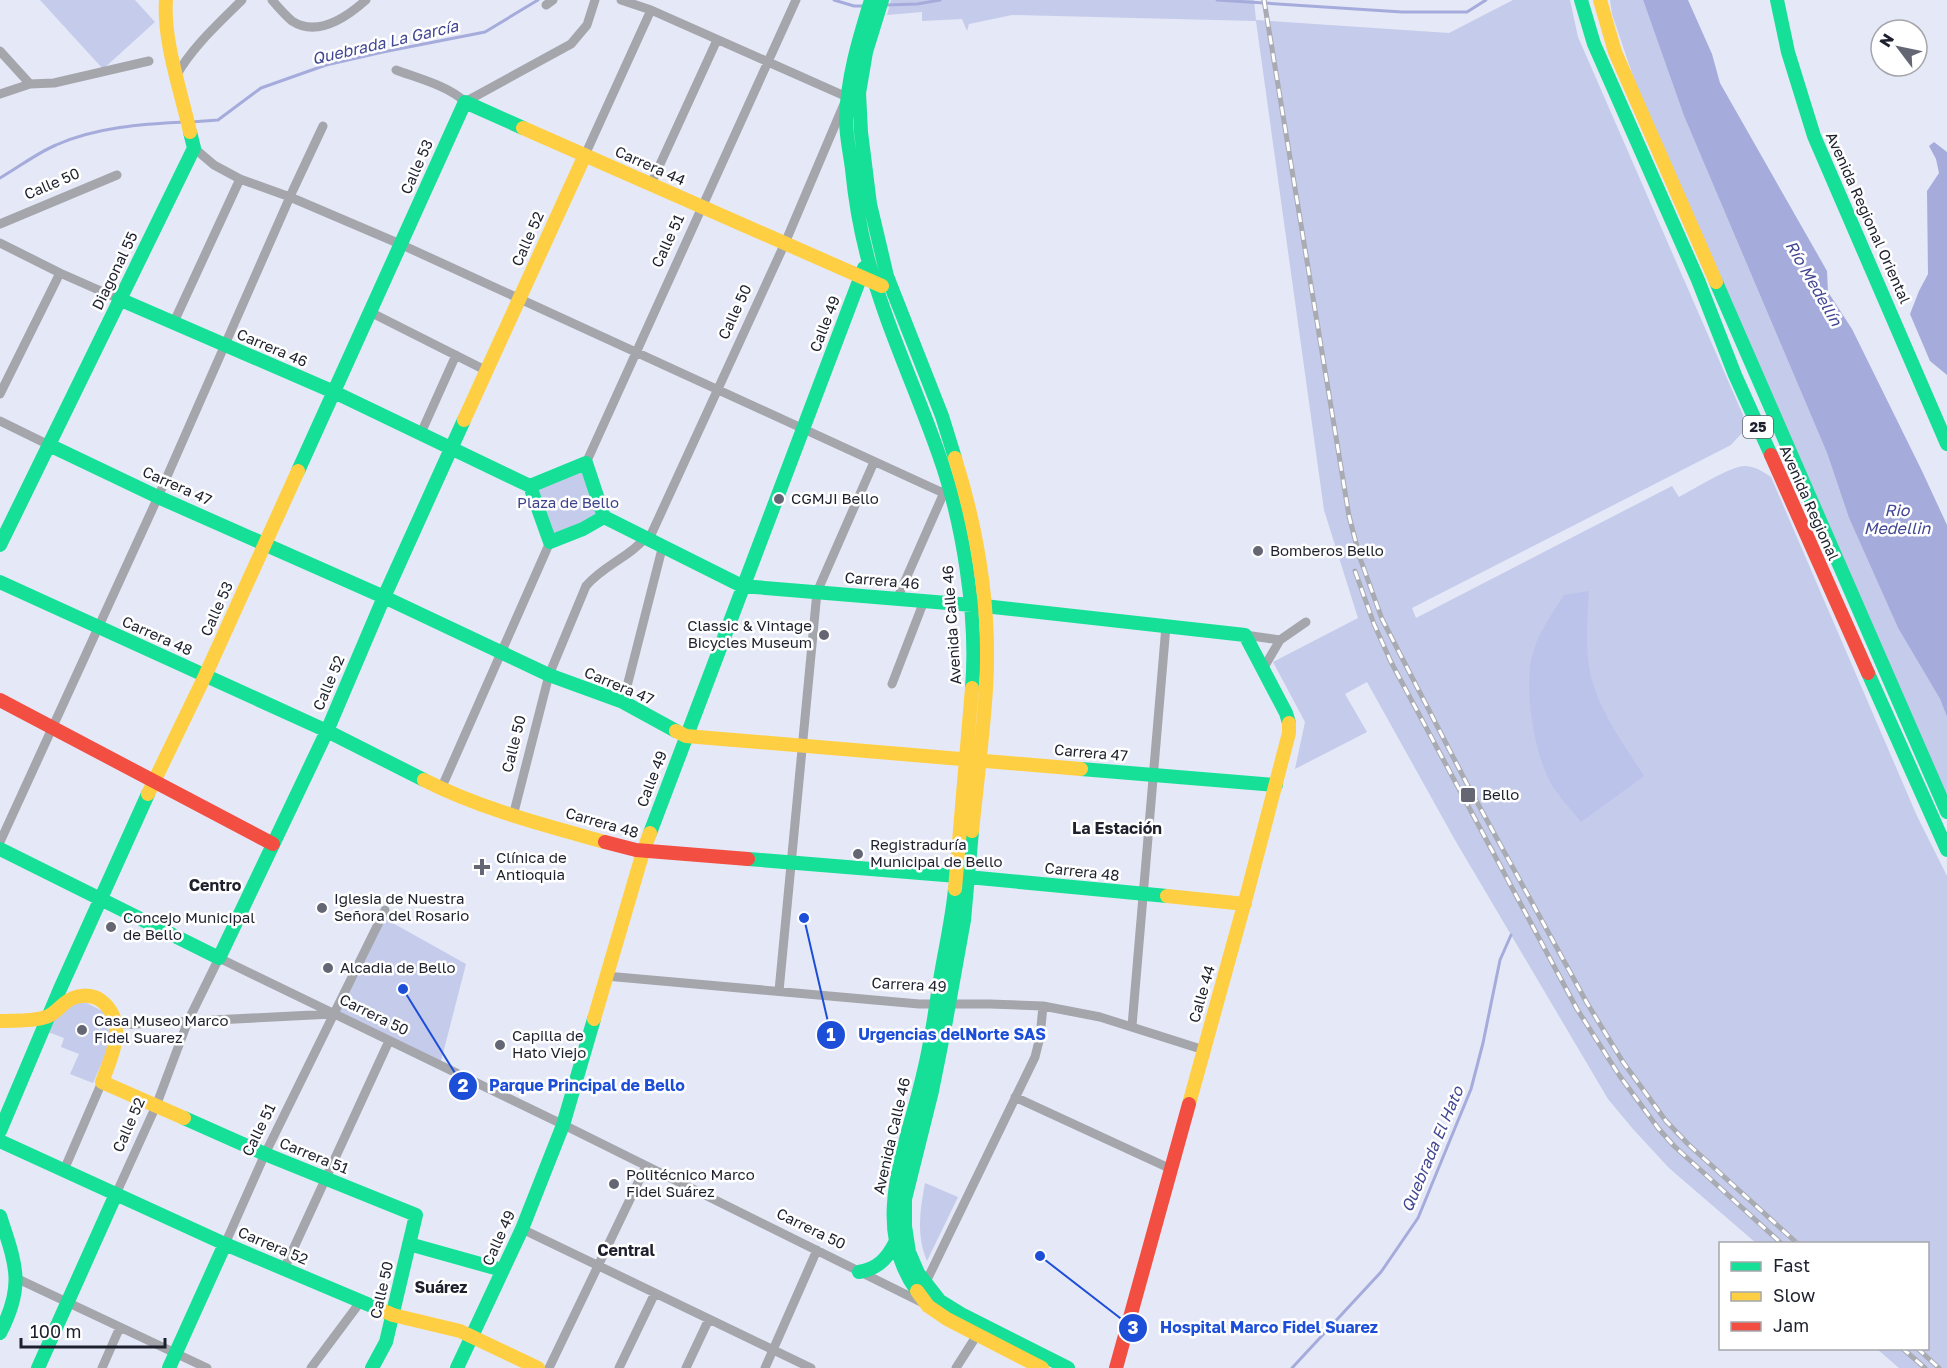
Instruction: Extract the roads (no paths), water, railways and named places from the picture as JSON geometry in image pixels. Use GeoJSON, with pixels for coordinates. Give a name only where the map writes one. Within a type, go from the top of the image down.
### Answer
{"type":"FeatureCollection","features":[{"type":"Feature","properties":{"kind":"main road"},"geometry":{"type":"LineString","coordinates":[[166,0],[167,33],[193,146]]}},
{"type":"Feature","properties":{"kind":"main road"},"geometry":{"type":"LineString","coordinates":[[871,0],[871,16]]}},
{"type":"Feature","properties":{"kind":"main road"},"geometry":{"type":"LineString","coordinates":[[871,16],[882,0]]}},
{"type":"Feature","properties":{"kind":"main road","name":"Avenida Regional"},"geometry":{"type":"LineString","coordinates":[[1581,0],[1594,44],[1698,280],[1744,395],[1947,850]]}},
{"type":"Feature","properties":{"kind":"main road","name":"Avenida Regional"},"geometry":{"type":"LineString","coordinates":[[1600,0],[1615,52],[1947,812]]}},
{"type":"Feature","properties":{"kind":"main road","name":"Avenida Regional Oriental"},"geometry":{"type":"LineString","coordinates":[[1777,0],[1797,87],[1814,136],[1947,444]]}},
{"type":"Feature","properties":{"kind":"main road","name":"Avenida Calle 46"},"geometry":{"type":"LineString","coordinates":[[871,16],[854,57],[847,97],[846,123],[855,202],[875,283],[924,411],[948,491],[968,580],[977,605]]}},
{"type":"Feature","properties":{"kind":"main road","name":"Avenida Calle 46"},"geometry":{"type":"LineString","coordinates":[[871,16],[859,102],[865,174],[876,237],[893,291],[931,387],[957,463],[979,554],[973,760],[963,877],[927,1111],[905,1199],[905,1226],[909,1252],[925,1284],[940,1301],[960,1314],[1068,1368]]}},
{"type":"Feature","properties":{"kind":"main road","name":"Carrera 44"},"geometry":{"type":"LineString","coordinates":[[465,102],[893,291]]}},
{"type":"Feature","properties":{"kind":"main road","name":"Calle 53"},"geometry":{"type":"LineString","coordinates":[[0,1131],[47,1017],[154,781],[205,676],[465,102]]}},
{"type":"Feature","properties":{"kind":"main road","name":"Diagonal 55"},"geometry":{"type":"LineString","coordinates":[[0,545],[193,146]]}},
{"type":"Feature","properties":{"kind":"main road","name":"Calle 52"},"geometry":{"type":"LineString","coordinates":[[219,958],[327,731],[384,597],[585,155]]}},
{"type":"Feature","properties":{"kind":"main road","name":"Calle 49"},"geometry":{"type":"LineString","coordinates":[[458,1368],[522,1229],[563,1125],[642,852],[876,237]]}},
{"type":"Feature","properties":{"kind":"main road","name":"Carrera 46"},"geometry":{"type":"LineString","coordinates":[[119,299],[334,392],[530,486]]}},
{"type":"Feature","properties":{"kind":"main road","name":"Carrera 47"},"geometry":{"type":"LineString","coordinates":[[49,445],[384,597],[549,675],[622,702],[686,736],[1276,785]]}},
{"type":"Feature","properties":{"kind":"main road"},"geometry":{"type":"LineString","coordinates":[[586,463],[604,517],[583,530],[550,542],[530,486],[586,463]]}},
{"type":"Feature","properties":{"kind":"main road","name":"Carrera 46"},"geometry":{"type":"LineString","coordinates":[[604,517],[742,586],[977,605],[1245,635]]}},
{"type":"Feature","properties":{"kind":"main road","name":"Carrera 48"},"geometry":{"type":"LineString","coordinates":[[0,582],[327,731],[441,789],[513,816],[642,852],[963,877],[1245,904]]}},
{"type":"Feature","properties":{"kind":"main road","name":"Calle 44"},"geometry":{"type":"LineString","coordinates":[[1116,1368],[1245,904],[1290,726],[1286,713],[1245,635]]}},
{"type":"Feature","properties":{"kind":"main road"},"geometry":{"type":"LineString","coordinates":[[0,700],[273,844]]}},
{"type":"Feature","properties":{"kind":"main road","name":"Carrera 50"},"geometry":{"type":"LineString","coordinates":[[0,849],[219,958]]}},
{"type":"Feature","properties":{"kind":"main road"},"geometry":{"type":"LineString","coordinates":[[0,1021],[47,1017],[72,997],[87,995],[97,998],[111,1011],[117,1032],[114,1049],[102,1082]]}},
{"type":"Feature","properties":{"kind":"main road","name":"Avenida Calle 46"},"geometry":{"type":"LineString","coordinates":[[928,1306],[909,1280],[901,1264],[893,1219],[894,1191],[943,1004]]}},
{"type":"Feature","properties":{"kind":"main road","name":"Carrera 51"},"geometry":{"type":"LineString","coordinates":[[102,1082],[265,1154],[416,1215]]}},
{"type":"Feature","properties":{"kind":"main road","name":"Carrera 52"},"geometry":{"type":"LineString","coordinates":[[0,1141],[225,1244],[393,1315],[453,1329],[538,1368]]}},
{"type":"Feature","properties":{"kind":"main road","name":"Calle 52"},"geometry":{"type":"LineString","coordinates":[[38,1368],[116,1194]]}},
{"type":"Feature","properties":{"kind":"main road","name":"Calle 50"},"geometry":{"type":"LineString","coordinates":[[372,1368],[386,1342],[416,1215]]}},
{"type":"Feature","properties":{"kind":"main road"},"geometry":{"type":"LineString","coordinates":[[0,1216],[18,1279],[14,1303],[0,1333]]}},
{"type":"Feature","properties":{"kind":"main road"},"geometry":{"type":"LineString","coordinates":[[859,1272],[868,1271],[880,1265],[896,1243]]}},
{"type":"Feature","properties":{"kind":"main road","name":"Calle 51"},"geometry":{"type":"LineString","coordinates":[[169,1368],[225,1244]]}},
{"type":"Feature","properties":{"kind":"main road"},"geometry":{"type":"LineString","coordinates":[[409,1244],[502,1270]]}},
{"type":"Feature","properties":{"kind":"main road"},"geometry":{"type":"LineString","coordinates":[[928,1306],[947,1319],[1042,1368]]}},
{"type":"Feature","properties":{"kind":"street"},"geometry":{"type":"LineString","coordinates":[[178,81],[183,63],[242,0]]}},
{"type":"Feature","properties":{"kind":"street"},"geometry":{"type":"LineString","coordinates":[[272,0],[292,20],[308,27],[327,25],[347,16],[366,0]]}},
{"type":"Feature","properties":{"kind":"street"},"geometry":{"type":"LineString","coordinates":[[465,102],[571,44],[587,25],[595,0]]}},
{"type":"Feature","properties":{"kind":"street"},"geometry":{"type":"LineString","coordinates":[[621,0],[651,10],[847,97]]}},
{"type":"Feature","properties":{"kind":"street","name":"Calle 51"},"geometry":{"type":"LineString","coordinates":[[586,463],[796,0]]}},
{"type":"Feature","properties":{"kind":"street","name":"Calle 52"},"geometry":{"type":"LineString","coordinates":[[585,155],[651,10]]}},
{"type":"Feature","properties":{"kind":"street"},"geometry":{"type":"LineString","coordinates":[[651,184],[717,40]]}},
{"type":"Feature","properties":{"kind":"street"},"geometry":{"type":"LineString","coordinates":[[0,51],[30,84]]}},
{"type":"Feature","properties":{"kind":"street"},"geometry":{"type":"LineString","coordinates":[[0,94],[30,84],[54,83],[149,61]]}},
{"type":"Feature","properties":{"kind":"street","name":"Carrera 44"},"geometry":{"type":"LineString","coordinates":[[396,70],[450,91],[465,102]]}},
{"type":"Feature","properties":{"kind":"street","name":"Calle 50"},"geometry":{"type":"LineString","coordinates":[[513,816],[549,675],[586,586],[596,574],[647,538],[785,243],[847,97]]}},
{"type":"Feature","properties":{"kind":"street"},"geometry":{"type":"LineString","coordinates":[[0,842],[323,126]]}},
{"type":"Feature","properties":{"kind":"street"},"geometry":{"type":"LineString","coordinates":[[193,146],[214,165],[240,179],[290,197],[400,244],[874,462],[948,491],[897,599]]}},
{"type":"Feature","properties":{"kind":"street","name":"Calle 50"},"geometry":{"type":"LineString","coordinates":[[0,224],[117,175]]}},
{"type":"Feature","properties":{"kind":"street"},"geometry":{"type":"LineString","coordinates":[[173,324],[240,179]]}},
{"type":"Feature","properties":{"kind":"street","name":"Carrera 46"},"geometry":{"type":"LineString","coordinates":[[0,243],[119,299]]}},
{"type":"Feature","properties":{"kind":"street"},"geometry":{"type":"LineString","coordinates":[[0,394],[60,273]]}},
{"type":"Feature","properties":{"kind":"street"},"geometry":{"type":"LineString","coordinates":[[370,312],[487,371]]}},
{"type":"Feature","properties":{"kind":"street"},"geometry":{"type":"LineString","coordinates":[[421,433],[456,355]]}},
{"type":"Feature","properties":{"kind":"street","name":"Carrera 47"},"geometry":{"type":"LineString","coordinates":[[0,421],[49,445]]}},
{"type":"Feature","properties":{"kind":"street"},"geometry":{"type":"LineString","coordinates":[[779,991],[817,592],[874,462]]}},
{"type":"Feature","properties":{"kind":"street"},"geometry":{"type":"LineString","coordinates":[[441,789],[550,542]]}},
{"type":"Feature","properties":{"kind":"street"},"geometry":{"type":"LineString","coordinates":[[622,702],[663,545]]}},
{"type":"Feature","properties":{"kind":"street"},"geometry":{"type":"LineString","coordinates":[[892,684],[924,601]]}},
{"type":"Feature","properties":{"kind":"street"},"geometry":{"type":"LineString","coordinates":[[1263,669],[1280,640],[1306,622]]}},
{"type":"Feature","properties":{"kind":"street"},"geometry":{"type":"LineString","coordinates":[[1132,1026],[1166,626]]}},
{"type":"Feature","properties":{"kind":"street","name":"Carrera 46"},"geometry":{"type":"LineString","coordinates":[[1245,635],[1280,640]]}},
{"type":"Feature","properties":{"kind":"street","name":"Calle 51"},"geometry":{"type":"LineString","coordinates":[[225,1244],[265,1154],[385,910]]}},
{"type":"Feature","properties":{"kind":"street","name":"Calle 52"},"geometry":{"type":"LineString","coordinates":[[116,1194],[156,1106],[188,1021],[219,958]]}},
{"type":"Feature","properties":{"kind":"street","name":"Carrera 50"},"geometry":{"type":"LineString","coordinates":[[219,958],[928,1306]]}},
{"type":"Feature","properties":{"kind":"street","name":"Carrera 49"},"geometry":{"type":"LineString","coordinates":[[606,976],[919,1004],[1043,1006],[1083,1013],[1132,1026],[1204,1050]]}},
{"type":"Feature","properties":{"kind":"street"},"geometry":{"type":"LineString","coordinates":[[925,1284],[1038,1047],[1043,1006]]}},
{"type":"Feature","properties":{"kind":"street"},"geometry":{"type":"LineString","coordinates":[[116,1024],[334,1014]]}},
{"type":"Feature","properties":{"kind":"street"},"geometry":{"type":"LineString","coordinates":[[284,1269],[390,1041]]}},
{"type":"Feature","properties":{"kind":"street"},"geometry":{"type":"LineString","coordinates":[[64,1170],[102,1082]]}},
{"type":"Feature","properties":{"kind":"street"},"geometry":{"type":"LineString","coordinates":[[1016,1097],[1171,1169]]}},
{"type":"Feature","properties":{"kind":"street"},"geometry":{"type":"LineString","coordinates":[[549,1368],[646,1166]]}},
{"type":"Feature","properties":{"kind":"street"},"geometry":{"type":"LineString","coordinates":[[522,1229],[810,1368]]}},
{"type":"Feature","properties":{"kind":"street"},"geometry":{"type":"LineString","coordinates":[[765,1368],[817,1250]]}},
{"type":"Feature","properties":{"kind":"street"},"geometry":{"type":"LineString","coordinates":[[18,1279],[207,1368]]}},
{"type":"Feature","properties":{"kind":"street"},"geometry":{"type":"LineString","coordinates":[[619,1368],[655,1293]]}},
{"type":"Feature","properties":{"kind":"street"},"geometry":{"type":"LineString","coordinates":[[311,1368],[361,1301]]}},
{"type":"Feature","properties":{"kind":"street"},"geometry":{"type":"LineString","coordinates":[[686,1368],[709,1319]]}},
{"type":"Feature","properties":{"kind":"street"},"geometry":{"type":"LineString","coordinates":[[102,1368],[120,1327]]}},
{"type":"Feature","properties":{"kind":"street"},"geometry":{"type":"LineString","coordinates":[[956,1368],[977,1335]]}},
{"type":"Feature","properties":{"kind":"water","name":"Rio Medellin"},"geometry":{"type":"Polygon","coordinates":[[[1643,0],[1688,0],[1712,54],[1720,83],[1827,271],[1828,292],[1852,329],[1947,525],[1947,717],[1940,699],[1898,628],[1849,518],[1827,453],[1684,116],[1643,0]]]}},
{"type":"Feature","properties":{"kind":"water"},"geometry":{"type":"Polygon","coordinates":[[[1934,142],[1947,152],[1947,375],[1930,361],[1910,314],[1928,274],[1927,191],[1939,173],[1936,159],[1929,146],[1934,142]]]}},
{"type":"Feature","properties":{"kind":"waterway","name":"Quebrada La García"},"geometry":{"type":"LineString","coordinates":[[191,122],[218,120],[261,88],[326,65],[485,32],[538,0]]}},
{"type":"Feature","properties":{"kind":"waterway","name":"Quebrada La García"},"geometry":{"type":"LineString","coordinates":[[834,0],[854,6],[864,6]]}},
{"type":"Feature","properties":{"kind":"waterway","name":"Quebrada La García"},"geometry":{"type":"LineString","coordinates":[[886,5],[917,4],[940,0]]}},
{"type":"Feature","properties":{"kind":"waterway","name":"Quebrada La García"},"geometry":{"type":"LineString","coordinates":[[1217,0],[1402,12],[1467,12],[1486,0]]}},
{"type":"Feature","properties":{"kind":"waterway","name":"Quebrada La García"},"geometry":{"type":"LineString","coordinates":[[0,178],[49,148],[87,134],[136,125],[185,122]]}},
{"type":"Feature","properties":{"kind":"waterway","name":"Quebrada El Hato"},"geometry":{"type":"LineString","coordinates":[[1292,1368],[1381,1272],[1418,1218],[1471,1089],[1500,960],[1511,935]]}},
{"type":"Feature","properties":{"kind":"railway"},"geometry":{"type":"LineString","coordinates":[[1264,0],[1349,516],[1360,558],[1382,619],[1466,782],[1587,1003],[1623,1062],[1666,1121],[1688,1144],[1796,1242]]}},
{"type":"Feature","properties":{"kind":"railway"},"geometry":{"type":"LineString","coordinates":[[1355,571],[1374,624],[1391,662],[1577,1009],[1619,1075],[1658,1128],[1674,1146],[1780,1242]]}},
{"type":"Feature","properties":{"kind":"railway"},"geometry":{"type":"LineString","coordinates":[[1904,1350],[1925,1368]]}},
{"type":"Feature","properties":{"kind":"railway"},"geometry":{"type":"LineString","coordinates":[[1919,1350],[1939,1368]]}},
{"type":"Feature","properties":{"kind":"place","name":"CGMJI Bello"},"geometry":{"type":"Point","coordinates":[779,499]}},
{"type":"Feature","properties":{"kind":"place","name":"Bomberos Bello"},"geometry":{"type":"Point","coordinates":[1258,551]}},
{"type":"Feature","properties":{"kind":"place","name":"Classic & Vintage Bicycles Museum"},"geometry":{"type":"Point","coordinates":[824,635]}},
{"type":"Feature","properties":{"kind":"place","name":"Bello"},"geometry":{"type":"Point","coordinates":[1468,795]}},
{"type":"Feature","properties":{"kind":"place","name":"Registraduría Municipal de Bello"},"geometry":{"type":"Point","coordinates":[858,854]}},
{"type":"Feature","properties":{"kind":"place","name":"Clínica de Antioquia"},"geometry":{"type":"Point","coordinates":[482,867]}},
{"type":"Feature","properties":{"kind":"place","name":"Iglesia de Nuestra Señora del Rosario"},"geometry":{"type":"Point","coordinates":[322,908]}},
{"type":"Feature","properties":{"kind":"place","name":"Urgencias delNorte SAS"},"geometry":{"type":"Point","coordinates":[804,918]}},
{"type":"Feature","properties":{"kind":"place","name":"Concejo Municipal de Bello"},"geometry":{"type":"Point","coordinates":[111,927]}},
{"type":"Feature","properties":{"kind":"place","name":"Alcadia de Bello"},"geometry":{"type":"Point","coordinates":[328,968]}},
{"type":"Feature","properties":{"kind":"place","name":"Parque Principal de Bello"},"geometry":{"type":"Point","coordinates":[403,989]}},
{"type":"Feature","properties":{"kind":"place","name":"Casa Museo Marco Fidel Suarez"},"geometry":{"type":"Point","coordinates":[82,1030]}},
{"type":"Feature","properties":{"kind":"place","name":"Capilla de Hato Viejo"},"geometry":{"type":"Point","coordinates":[500,1045]}},
{"type":"Feature","properties":{"kind":"place","name":"Politécnico Marco Fidel Suárez"},"geometry":{"type":"Point","coordinates":[614,1184]}},
{"type":"Feature","properties":{"kind":"place","name":"Hospital Marco Fidel Suarez"},"geometry":{"type":"Point","coordinates":[1040,1256]}},
{"type":"Feature","properties":{"kind":"district","name":"La Estación"},"geometry":{"type":"Point","coordinates":[1117,828]}},
{"type":"Feature","properties":{"kind":"district","name":"Centro"},"geometry":{"type":"Point","coordinates":[215,885]}},
{"type":"Feature","properties":{"kind":"district","name":"Central"},"geometry":{"type":"Point","coordinates":[626,1250]}},
{"type":"Feature","properties":{"kind":"district","name":"Suárez"},"geometry":{"type":"Point","coordinates":[441,1287]}},
{"type":"Feature","properties":{"kind":"water label","name":"Río Medellín"},"geometry":{"type":"Point","coordinates":[1814,283]}},
{"type":"Feature","properties":{"kind":"park label","name":"Plaza de Bello"},"geometry":{"type":"Point","coordinates":[568,503]}}]}
